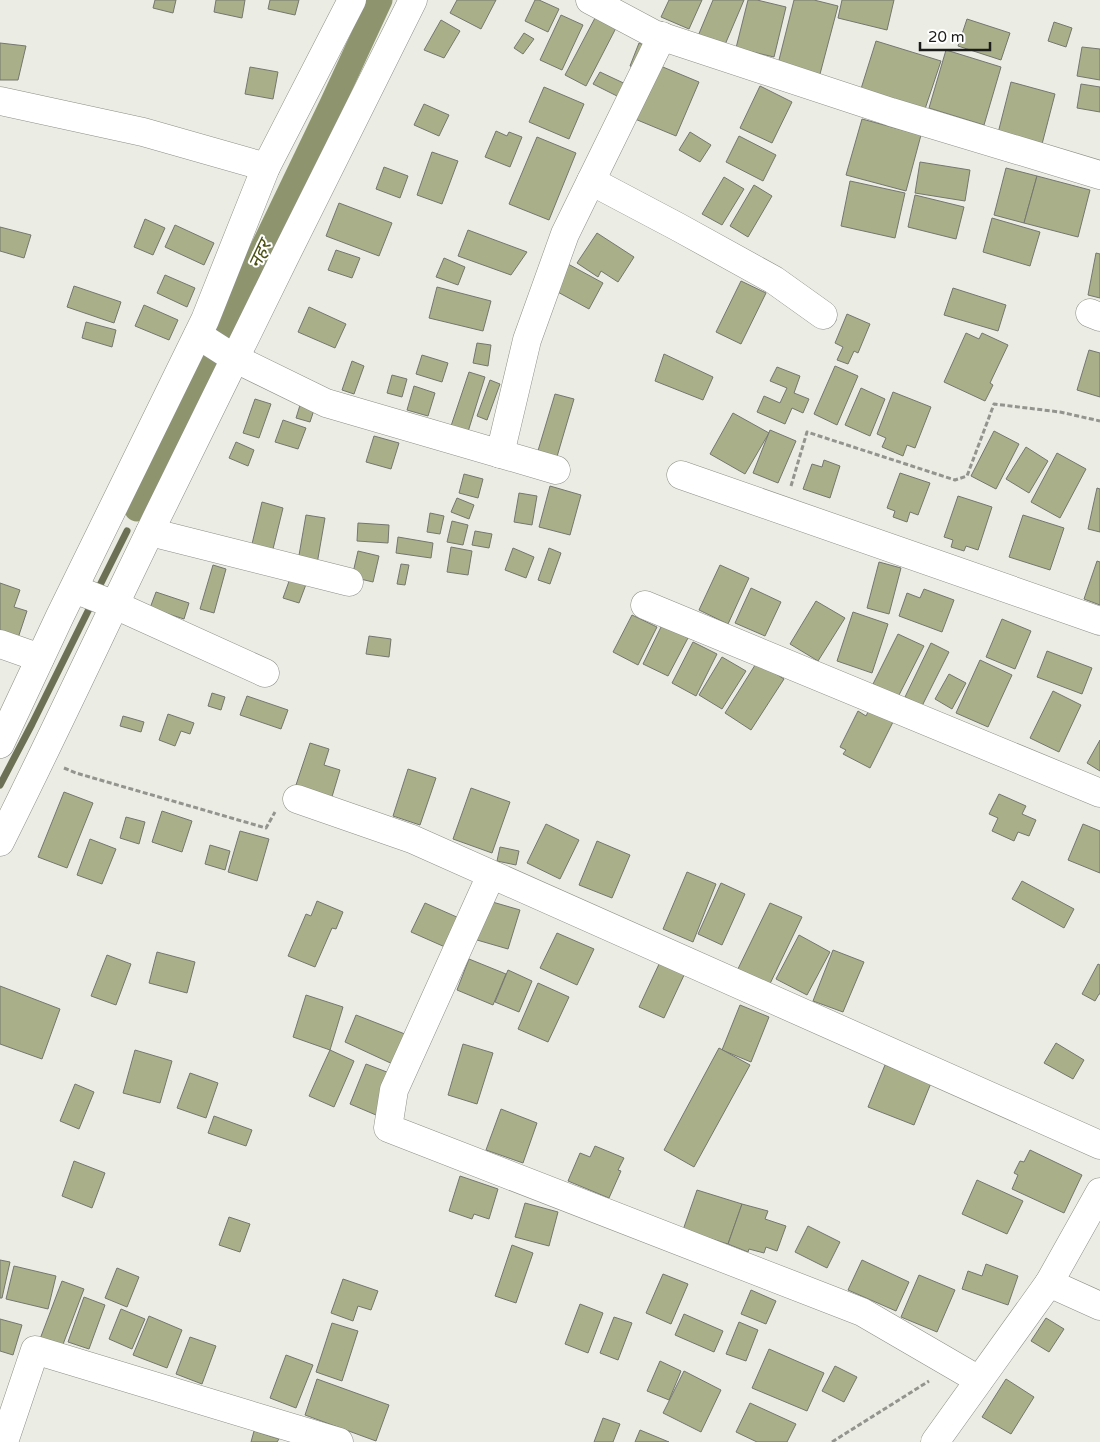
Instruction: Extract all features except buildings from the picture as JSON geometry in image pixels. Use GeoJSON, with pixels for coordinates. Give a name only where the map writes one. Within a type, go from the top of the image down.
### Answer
{"type":"FeatureCollection","features":[{"type":"Feature","properties":{"kind":"street"},"geometry":{"type":"LineString","coordinates":[[0,744],[7,710],[40,658],[198,335],[266,167],[352,0]]}},
{"type":"Feature","properties":{"kind":"street"},"geometry":{"type":"LineString","coordinates":[[0,842],[50,743],[234,358],[413,0]]}},
{"type":"Feature","properties":{"kind":"street"},"geometry":{"type":"LineString","coordinates":[[590,0],[654,34],[891,112],[1100,175]]}},
{"type":"Feature","properties":{"kind":"street"},"geometry":{"type":"LineString","coordinates":[[500,454],[527,340],[566,234],[662,36]]}},
{"type":"Feature","properties":{"kind":"street"},"geometry":{"type":"LineString","coordinates":[[0,101],[143,132],[266,167]]}},
{"type":"Feature","properties":{"kind":"street"},"geometry":{"type":"LineString","coordinates":[[591,181],[774,280],[823,315]]}},
{"type":"Feature","properties":{"kind":"street"},"geometry":{"type":"LineString","coordinates":[[198,335],[234,358],[326,403],[556,470]]}},
{"type":"Feature","properties":{"kind":"street"},"geometry":{"type":"LineString","coordinates":[[680,475],[1100,621]]}},
{"type":"Feature","properties":{"kind":"street"},"geometry":{"type":"LineString","coordinates":[[150,532],[349,582]]}},
{"type":"Feature","properties":{"kind":"street"},"geometry":{"type":"LineString","coordinates":[[74,589],[115,605],[265,673]]}},
{"type":"Feature","properties":{"kind":"street"},"geometry":{"type":"LineString","coordinates":[[644,604],[1100,793]]}},
{"type":"Feature","properties":{"kind":"street"},"geometry":{"type":"LineString","coordinates":[[0,644],[40,658]]}},
{"type":"Feature","properties":{"kind":"street"},"geometry":{"type":"LineString","coordinates":[[297,799],[412,839],[1100,1145]]}},
{"type":"Feature","properties":{"kind":"street"},"geometry":{"type":"LineString","coordinates":[[491,875],[394,1090],[388,1128],[862,1312],[979,1380]]}},
{"type":"Feature","properties":{"kind":"street"},"geometry":{"type":"LineString","coordinates":[[935,1442],[1049,1283],[1100,1192]]}},
{"type":"Feature","properties":{"kind":"street"},"geometry":{"type":"LineString","coordinates":[[1049,1283],[1100,1306]]}},
{"type":"Feature","properties":{"kind":"street"},"geometry":{"type":"LineString","coordinates":[[4,1442],[35,1350],[339,1442]]}},
{"type":"Feature","properties":{"kind":"path"},"geometry":{"type":"LineString","coordinates":[[784,511],[807,432],[955,480],[967,476],[994,404],[1060,412],[1100,421]]}},
{"type":"Feature","properties":{"kind":"path"},"geometry":{"type":"LineString","coordinates":[[50,743],[58,766],[76,773],[266,828],[277,809],[287,798],[297,799]]}},
{"type":"Feature","properties":{"kind":"path"},"geometry":{"type":"LineString","coordinates":[[832,1442],[933,1379]]}},
{"type":"Feature","properties":{"kind":"waterway","name":"नहर"},"geometry":{"type":"LineString","coordinates":[[137,509],[380,0]]}},
{"type":"Feature","properties":{"kind":"waterway"},"geometry":{"type":"LineString","coordinates":[[97,591],[127,531]]}},
{"type":"Feature","properties":{"kind":"waterway"},"geometry":{"type":"LineString","coordinates":[[0,785],[93,601]]}}]}
